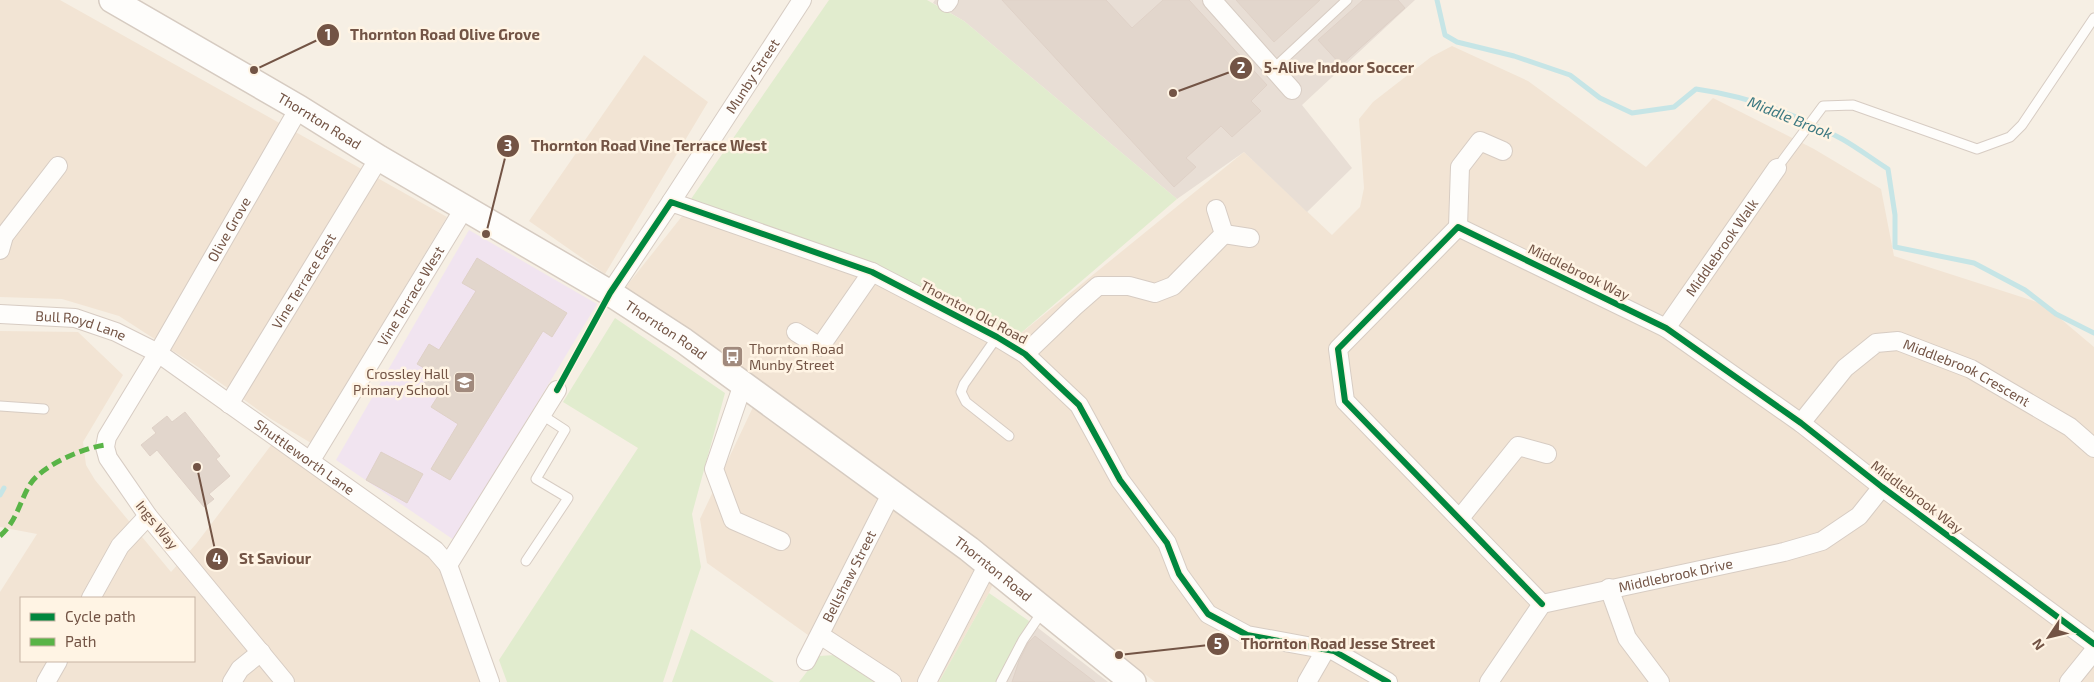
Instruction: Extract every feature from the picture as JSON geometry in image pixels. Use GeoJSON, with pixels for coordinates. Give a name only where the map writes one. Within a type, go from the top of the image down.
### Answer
{"type":"FeatureCollection","features":[{"type":"Feature","properties":{"kind":"main road","name":"Thornton Road"},"geometry":{"type":"LineString","coordinates":[[112,0],[299,108],[379,158],[610,293],[684,340],[988,564],[1133,682]]}},
{"type":"Feature","properties":{"kind":"street","name":"Munby Street"},"geometry":{"type":"LineString","coordinates":[[671,202],[802,0]]}},
{"type":"Feature","properties":{"kind":"street"},"geometry":{"type":"LineString","coordinates":[[1212,0],[1292,90]]}},
{"type":"Feature","properties":{"kind":"street","name":"Olive Grove"},"geometry":{"type":"LineString","coordinates":[[158,353],[299,108]]}},
{"type":"Feature","properties":{"kind":"street"},"geometry":{"type":"LineString","coordinates":[[1489,682],[1542,604],[1345,401],[1338,349],[1458,227],[1460,168],[1480,142],[1503,151]]}},
{"type":"Feature","properties":{"kind":"street","name":"Vine Terrace East"},"geometry":{"type":"LineString","coordinates":[[229,404],[379,158]]}},
{"type":"Feature","properties":{"kind":"street"},"geometry":{"type":"LineString","coordinates":[[0,250],[4,236],[58,166]]}},
{"type":"Feature","properties":{"kind":"street","name":"Middlebrook Walk"},"geometry":{"type":"LineString","coordinates":[[1666,328],[1777,168]]}},
{"type":"Feature","properties":{"kind":"street","name":"Thornton Old Road"},"geometry":{"type":"LineString","coordinates":[[671,202],[872,272],[1025,354],[1079,405],[1120,480],[1167,543],[1180,574],[1208,614],[1247,635],[1334,651],[1388,682]]}},
{"type":"Feature","properties":{"kind":"street"},"geometry":{"type":"LineString","coordinates":[[610,293],[671,202]]}},
{"type":"Feature","properties":{"kind":"street","name":"Vine Terrace West"},"geometry":{"type":"LineString","coordinates":[[311,460],[465,207]]}},
{"type":"Feature","properties":{"kind":"street"},"geometry":{"type":"LineString","coordinates":[[1216,210],[1224,234]]}},
{"type":"Feature","properties":{"kind":"street","name":"Middlebrook Way"},"geometry":{"type":"LineString","coordinates":[[1458,227],[1666,328],[1801,423],[1882,487],[2094,644]]}},
{"type":"Feature","properties":{"kind":"street"},"geometry":{"type":"LineString","coordinates":[[1224,234],[1250,238]]}},
{"type":"Feature","properties":{"kind":"street"},"geometry":{"type":"LineString","coordinates":[[1025,354],[1098,286],[1129,286],[1155,293],[1173,286],[1224,234]]}},
{"type":"Feature","properties":{"kind":"street"},"geometry":{"type":"LineString","coordinates":[[796,332],[820,347],[872,272]]}},
{"type":"Feature","properties":{"kind":"street","name":"Bull Royd Lane"},"geometry":{"type":"LineString","coordinates":[[0,314],[75,318],[116,332],[158,353]]}},
{"type":"Feature","properties":{"kind":"street","name":"Middlebrook Crescent"},"geometry":{"type":"LineString","coordinates":[[1801,423],[1845,368],[1876,343],[1898,341],[1971,369],[2070,427],[2094,448]]}},
{"type":"Feature","properties":{"kind":"street","name":"Shuttleworth Lane"},"geometry":{"type":"LineString","coordinates":[[158,353],[435,550],[448,565],[490,682]]}},
{"type":"Feature","properties":{"kind":"street","name":"Ings Way"},"geometry":{"type":"LineString","coordinates":[[158,353],[107,437],[105,447],[108,458],[148,516],[285,682]]}},
{"type":"Feature","properties":{"kind":"street"},"geometry":{"type":"LineString","coordinates":[[743,384],[714,469],[733,520],[781,542]]}},
{"type":"Feature","properties":{"kind":"street"},"geometry":{"type":"LineString","coordinates":[[448,565],[557,390]]}},
{"type":"Feature","properties":{"kind":"street"},"geometry":{"type":"LineString","coordinates":[[1460,518],[1518,446],[1547,454]]}},
{"type":"Feature","properties":{"kind":"street","name":"Middlebrook Drive"},"geometry":{"type":"LineString","coordinates":[[1542,604],[1609,588],[1784,552],[1822,540],[1859,516],[1882,487]]}},
{"type":"Feature","properties":{"kind":"street","name":"Bellshaw Street"},"geometry":{"type":"LineString","coordinates":[[806,661],[892,492]]}},
{"type":"Feature","properties":{"kind":"street"},"geometry":{"type":"LineString","coordinates":[[92,597],[120,546],[148,516]]}},
{"type":"Feature","properties":{"kind":"street"},"geometry":{"type":"LineString","coordinates":[[927,682],[988,564]]}},
{"type":"Feature","properties":{"kind":"street"},"geometry":{"type":"LineString","coordinates":[[1609,588],[1627,638],[1660,682]]}},
{"type":"Feature","properties":{"kind":"street"},"geometry":{"type":"LineString","coordinates":[[820,635],[892,682]]}},
{"type":"Feature","properties":{"kind":"street"},"geometry":{"type":"LineString","coordinates":[[1307,682],[1326,649]]}},
{"type":"Feature","properties":{"kind":"street"},"geometry":{"type":"LineString","coordinates":[[2069,682],[2094,651]]}},
{"type":"Feature","properties":{"kind":"street"},"geometry":{"type":"LineString","coordinates":[[232,682],[240,669],[261,652]]}},
{"type":"Feature","properties":{"kind":"street"},"geometry":{"type":"LineString","coordinates":[[46,682],[57,662]]}},
{"type":"Feature","properties":{"kind":"lane"},"geometry":{"type":"LineString","coordinates":[[1273,69],[1347,0]]}},
{"type":"Feature","properties":{"kind":"lane"},"geometry":{"type":"LineString","coordinates":[[1777,168],[1823,106],[1853,105],[1978,149],[2010,137],[2022,125],[2094,18]]}},
{"type":"Feature","properties":{"kind":"lane"},"geometry":{"type":"LineString","coordinates":[[997,338],[964,384],[961,392],[966,402],[1009,436]]}},
{"type":"Feature","properties":{"kind":"lane"},"geometry":{"type":"LineString","coordinates":[[0,406],[44,409]]}},
{"type":"Feature","properties":{"kind":"lane"},"geometry":{"type":"LineString","coordinates":[[526,561],[568,498],[536,478],[565,430],[542,415]]}},
{"type":"Feature","properties":{"kind":"lane"},"geometry":{"type":"LineString","coordinates":[[1001,682],[1023,640],[1044,609]]}},
{"type":"Feature","properties":{"kind":"shaded area"},"geometry":{"type":"Polygon","coordinates":[[[0,0],[60,0],[447,217],[311,443],[271,419],[198,367],[119,316],[62,299],[0,297],[0,0]]]}},
{"type":"Feature","properties":{"kind":"shaded area"},"geometry":{"type":"Polygon","coordinates":[[[935,0],[1415,0],[1302,105],[1352,168],[1307,212],[1244,152],[1177,199],[964,21],[933,3],[935,0]]]}},
{"type":"Feature","properties":{"kind":"shaded area"},"geometry":{"type":"Polygon","coordinates":[[[1452,46],[1528,81],[1646,167],[1713,98],[1814,149],[1881,189],[1894,256],[2043,304],[2094,347],[2094,682],[1155,682],[1002,563],[989,593],[939,682],[874,682],[707,563],[700,519],[763,386],[625,288],[683,215],[691,199],[885,270],[1014,339],[1244,152],[1332,235],[1360,207],[1364,188],[1359,119],[1373,102],[1431,57],[1452,46]]]}},
{"type":"Feature","properties":{"kind":"shaded area"},"geometry":{"type":"Polygon","coordinates":[[[644,55],[708,102],[605,274],[529,221],[644,55]]]}},
{"type":"Feature","properties":{"kind":"shaded area","name":"Crossley Hall Primary School"},"geometry":{"type":"Polygon","coordinates":[[[469,230],[597,304],[454,540],[336,460],[469,230]]]}},
{"type":"Feature","properties":{"kind":"shaded area"},"geometry":{"type":"Polygon","coordinates":[[[0,331],[78,332],[123,375],[83,442],[86,465],[95,480],[171,572],[196,544],[272,444],[435,559],[483,682],[0,682],[0,592],[37,534],[0,527],[0,331]]]}},
{"type":"Feature","properties":{"kind":"shaded area"},"geometry":{"type":"Polygon","coordinates":[[[1029,621],[1108,682],[998,682],[1029,621]]]}},
{"type":"Feature","properties":{"kind":"green space"},"geometry":{"type":"Polygon","coordinates":[[[829,0],[927,0],[964,21],[1177,199],[1014,339],[885,270],[691,199],[829,0]]]}},
{"type":"Feature","properties":{"kind":"green space"},"geometry":{"type":"Polygon","coordinates":[[[615,318],[725,393],[692,514],[701,567],[663,682],[507,682],[499,660],[638,448],[563,402],[615,318]]]}},
{"type":"Feature","properties":{"kind":"green space"},"geometry":{"type":"Polygon","coordinates":[[[989,593],[1029,621],[998,682],[939,682],[989,593]]]}},
{"type":"Feature","properties":{"kind":"green space"},"geometry":{"type":"Polygon","coordinates":[[[691,629],[774,682],[672,682],[691,629]]]}},
{"type":"Feature","properties":{"kind":"green space"},"geometry":{"type":"Polygon","coordinates":[[[835,655],[874,682],[799,682],[819,656],[835,655]]]}},
{"type":"Feature","properties":{"kind":"building"},"geometry":{"type":"Polygon","coordinates":[[[1002,0],[1106,0],[1132,28],[1163,0],[1189,0],[1267,85],[1251,101],[1261,111],[1232,137],[1221,126],[1186,158],[1196,167],[1174,187],[1002,0]]]}},
{"type":"Feature","properties":{"kind":"building"},"geometry":{"type":"Polygon","coordinates":[[[1236,0],[1320,0],[1274,42],[1236,0]]]}},
{"type":"Feature","properties":{"kind":"building"},"geometry":{"type":"Polygon","coordinates":[[[1363,0],[1398,0],[1405,8],[1341,65],[1318,40],[1363,0]]]}},
{"type":"Feature","properties":{"kind":"building"},"geometry":{"type":"Polygon","coordinates":[[[477,258],[567,313],[552,337],[543,331],[450,480],[431,469],[458,424],[431,407],[438,396],[422,387],[431,372],[417,364],[429,344],[439,350],[476,291],[462,283],[477,258]]]}},
{"type":"Feature","properties":{"kind":"building"},"geometry":{"type":"Polygon","coordinates":[[[185,412],[220,456],[216,459],[230,476],[209,494],[214,499],[204,507],[157,450],[150,456],[141,445],[156,433],[152,428],[167,416],[172,422],[185,412]]]}},
{"type":"Feature","properties":{"kind":"building"},"geometry":{"type":"Polygon","coordinates":[[[381,452],[423,474],[407,503],[366,480],[381,452]]]}},
{"type":"Feature","properties":{"kind":"building"},"geometry":{"type":"Polygon","coordinates":[[[1035,636],[1095,682],[1012,682],[1028,643],[1035,636]]]}},
{"type":"Feature","properties":{"kind":"waterway","name":"Middle Brook"},"geometry":{"type":"LineString","coordinates":[[1437,0],[1445,35],[1457,42],[1514,56],[1570,75],[1600,98],[1632,113],[1674,107],[1696,89],[1734,96],[1753,102],[1790,114],[1825,130],[1848,142],[1888,169],[1895,215],[1895,247],[1974,263],[2025,290],[2056,314],[2094,333]]}},
{"type":"Feature","properties":{"kind":"waterway"},"geometry":{"type":"LineString","coordinates":[[0,495],[4,488]]}},
{"type":"Feature","properties":{"kind":"marked path"},"geometry":{"type":"LineString","coordinates":[[0,536],[14,519],[29,486],[42,472],[74,454],[105,445]]}},
{"type":"Feature","properties":{"kind":"cycle path"},"geometry":{"type":"LineString","coordinates":[[557,390],[610,293],[671,202],[872,272],[997,337],[1025,354],[1079,405],[1120,480],[1167,543],[1179,574],[1208,614],[1247,635],[1334,651],[1388,682]]}},
{"type":"Feature","properties":{"kind":"cycle path"},"geometry":{"type":"LineString","coordinates":[[1542,604],[1345,401],[1338,349],[1458,227],[1666,328],[1801,423],[1882,487],[2094,644]]}},
{"type":"Feature","properties":{"kind":"place","name":"Thornton Road Olive Grove"},"geometry":{"type":"Point","coordinates":[254,70]}},
{"type":"Feature","properties":{"kind":"place","name":"5-Alive Indoor Soccer"},"geometry":{"type":"Point","coordinates":[1173,93]}},
{"type":"Feature","properties":{"kind":"place","name":"Thornton Road Vine Terrace West"},"geometry":{"type":"Point","coordinates":[486,234]}},
{"type":"Feature","properties":{"kind":"place","name":"Thornton Road Munby Street"},"geometry":{"type":"Point","coordinates":[733,357]}},
{"type":"Feature","properties":{"kind":"place","name":"Crossley Hall Primary School"},"geometry":{"type":"Point","coordinates":[465,382]}},
{"type":"Feature","properties":{"kind":"place","name":"St Saviour"},"geometry":{"type":"Point","coordinates":[197,467]}},
{"type":"Feature","properties":{"kind":"place","name":"Thornton Road Jesse Street"},"geometry":{"type":"Point","coordinates":[1119,655]}}]}
